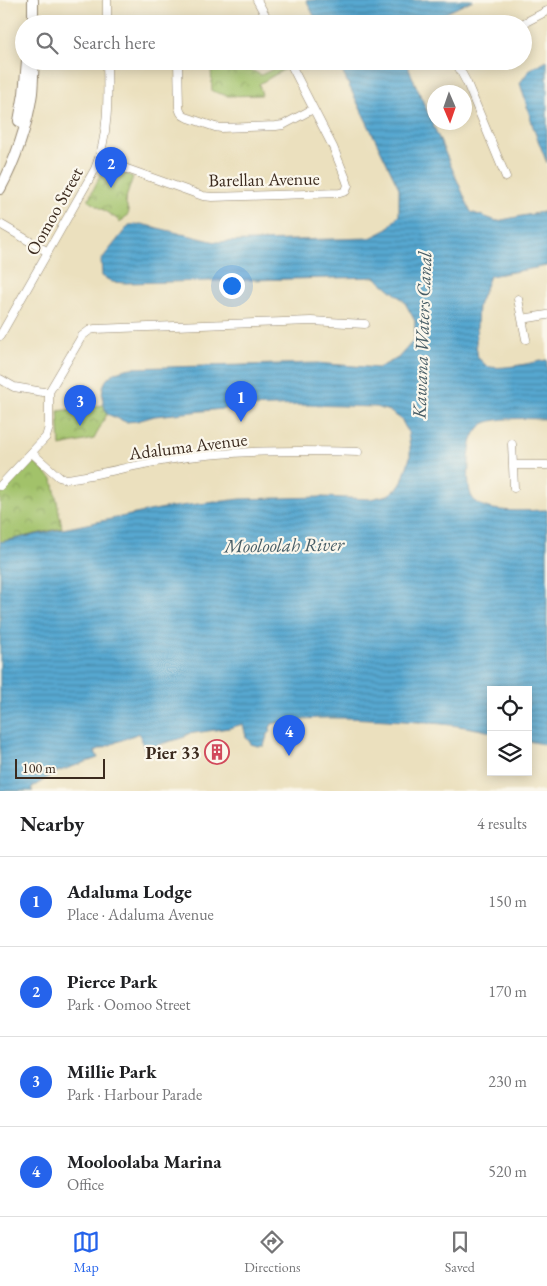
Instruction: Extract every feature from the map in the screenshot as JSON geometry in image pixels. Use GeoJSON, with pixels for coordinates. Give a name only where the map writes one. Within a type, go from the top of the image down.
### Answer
{"type":"FeatureCollection","features":[{"type":"Feature","properties":{"kind":"main road"},"geometry":{"type":"LineString","coordinates":[[27,0],[27,15]]}},
{"type":"Feature","properties":{"kind":"main road"},"geometry":{"type":"LineString","coordinates":[[33,0],[33,15]]}},
{"type":"Feature","properties":{"kind":"main road"},"geometry":{"type":"LineString","coordinates":[[0,174],[8,157],[18,123],[24,94],[26,70]]}},
{"type":"Feature","properties":{"kind":"main road"},"geometry":{"type":"LineString","coordinates":[[0,189],[14,158],[25,124],[32,94],[33,70]]}},
{"type":"Feature","properties":{"kind":"street"},"geometry":{"type":"LineString","coordinates":[[107,0],[107,15]]}},
{"type":"Feature","properties":{"kind":"street"},"geometry":{"type":"LineString","coordinates":[[257,0],[264,15]]}},
{"type":"Feature","properties":{"kind":"street"},"geometry":{"type":"LineString","coordinates":[[532,19],[547,11]]}},
{"type":"Feature","properties":{"kind":"street","name":"Oomoo Street"},"geometry":{"type":"LineString","coordinates":[[0,336],[95,169],[99,159],[106,122],[107,70]]}},
{"type":"Feature","properties":{"kind":"street"},"geometry":{"type":"LineString","coordinates":[[178,70],[180,112],[186,117],[215,128],[283,125],[313,109],[294,70]]}},
{"type":"Feature","properties":{"kind":"street"},"geometry":{"type":"LineString","coordinates":[[460,70],[506,177]]}},
{"type":"Feature","properties":{"kind":"street","name":"Barellan Avenue"},"geometry":{"type":"LineString","coordinates":[[99,159],[203,196],[340,193],[346,191],[348,185],[346,179],[333,147],[313,109]]}},
{"type":"Feature","properties":{"kind":"street"},"geometry":{"type":"LineString","coordinates":[[0,224],[48,252]]}},
{"type":"Feature","properties":{"kind":"street"},"geometry":{"type":"LineString","coordinates":[[518,298],[526,339]]}},
{"type":"Feature","properties":{"kind":"street"},"geometry":{"type":"LineString","coordinates":[[522,319],[547,314]]}},
{"type":"Feature","properties":{"kind":"street"},"geometry":{"type":"LineString","coordinates":[[0,486],[46,437],[48,433],[49,392],[82,336],[90,330],[311,321],[364,324]]}},
{"type":"Feature","properties":{"kind":"street"},"geometry":{"type":"LineString","coordinates":[[0,379],[14,387],[49,392]]}},
{"type":"Feature","properties":{"kind":"street"},"geometry":{"type":"LineString","coordinates":[[512,444],[514,488]]}},
{"type":"Feature","properties":{"kind":"street","name":"Adaluma Avenue"},"geometry":{"type":"LineString","coordinates":[[32,453],[60,477],[66,479],[168,460],[241,452],[358,452]]}},
{"type":"Feature","properties":{"kind":"street"},"geometry":{"type":"LineString","coordinates":[[514,465],[547,464]]}},
{"type":"Feature","properties":{"kind":"green space"},"geometry":{"type":"Polygon","coordinates":[[[211,70],[251,70],[261,75],[271,70],[283,70],[259,84],[262,95],[228,96],[212,91],[211,70]]]}},
{"type":"Feature","properties":{"kind":"green space"},"geometry":{"type":"Polygon","coordinates":[[[111,168],[133,177],[125,201],[129,213],[120,223],[88,200],[102,172],[111,168]]]}},
{"type":"Feature","properties":{"kind":"green space"},"geometry":{"type":"Polygon","coordinates":[[[104,405],[107,414],[94,439],[60,446],[58,411],[104,405]]]}},
{"type":"Feature","properties":{"kind":"green space"},"geometry":{"type":"Polygon","coordinates":[[[33,463],[53,480],[62,528],[0,542],[0,494],[28,465],[33,463]]]}},
{"type":"Feature","properties":{"kind":"water"},"geometry":{"type":"Polygon","coordinates":[[[306,0],[473,0],[442,15],[314,15],[306,0]]]}},
{"type":"Feature","properties":{"kind":"water"},"geometry":{"type":"Polygon","coordinates":[[[547,60],[547,163],[534,130],[520,83],[532,68],[547,60]]]}},
{"type":"Feature","properties":{"kind":"water"},"geometry":{"type":"Polygon","coordinates":[[[341,70],[409,70],[427,111],[427,130],[435,130],[471,212],[497,221],[547,211],[547,266],[490,276],[478,306],[476,345],[478,358],[487,366],[508,367],[547,360],[547,419],[504,419],[482,425],[475,432],[469,455],[469,486],[471,495],[476,502],[484,506],[517,511],[547,510],[547,745],[532,742],[532,686],[487,686],[487,731],[427,723],[315,718],[272,724],[264,746],[251,744],[246,737],[243,724],[187,734],[185,737],[144,749],[139,733],[95,751],[98,758],[57,772],[31,788],[33,791],[0,791],[0,542],[164,508],[241,499],[322,497],[370,499],[388,495],[398,488],[402,482],[410,457],[408,432],[401,419],[389,411],[376,407],[308,405],[241,407],[155,416],[126,422],[107,414],[103,402],[102,391],[106,380],[116,372],[131,368],[317,363],[378,368],[398,358],[414,340],[415,321],[404,301],[375,277],[125,283],[112,282],[102,276],[101,260],[129,225],[141,224],[216,242],[370,238],[386,230],[399,215],[399,188],[341,70]]]}},
{"type":"Feature","properties":{"kind":"place","name":"Pierce Park"},"geometry":{"type":"Point","coordinates":[111,188]}},
{"type":"Feature","properties":{"kind":"place","name":"Adaluma Lodge"},"geometry":{"type":"Point","coordinates":[241,422]}},
{"type":"Feature","properties":{"kind":"place","name":"Millie Park"},"geometry":{"type":"Point","coordinates":[80,426]}},
{"type":"Feature","properties":{"kind":"place","name":"Pier 33"},"geometry":{"type":"Point","coordinates":[217,752]}},
{"type":"Feature","properties":{"kind":"place","name":"Mooloolaba Marina"},"geometry":{"type":"Point","coordinates":[289,756]}},
{"type":"Feature","properties":{"kind":"water label","name":"Kawana Waters Canal"},"geometry":{"type":"Point","coordinates":[422,335]}},
{"type":"Feature","properties":{"kind":"water label","name":"Mooloolah River"},"geometry":{"type":"Point","coordinates":[284,545]}}]}
